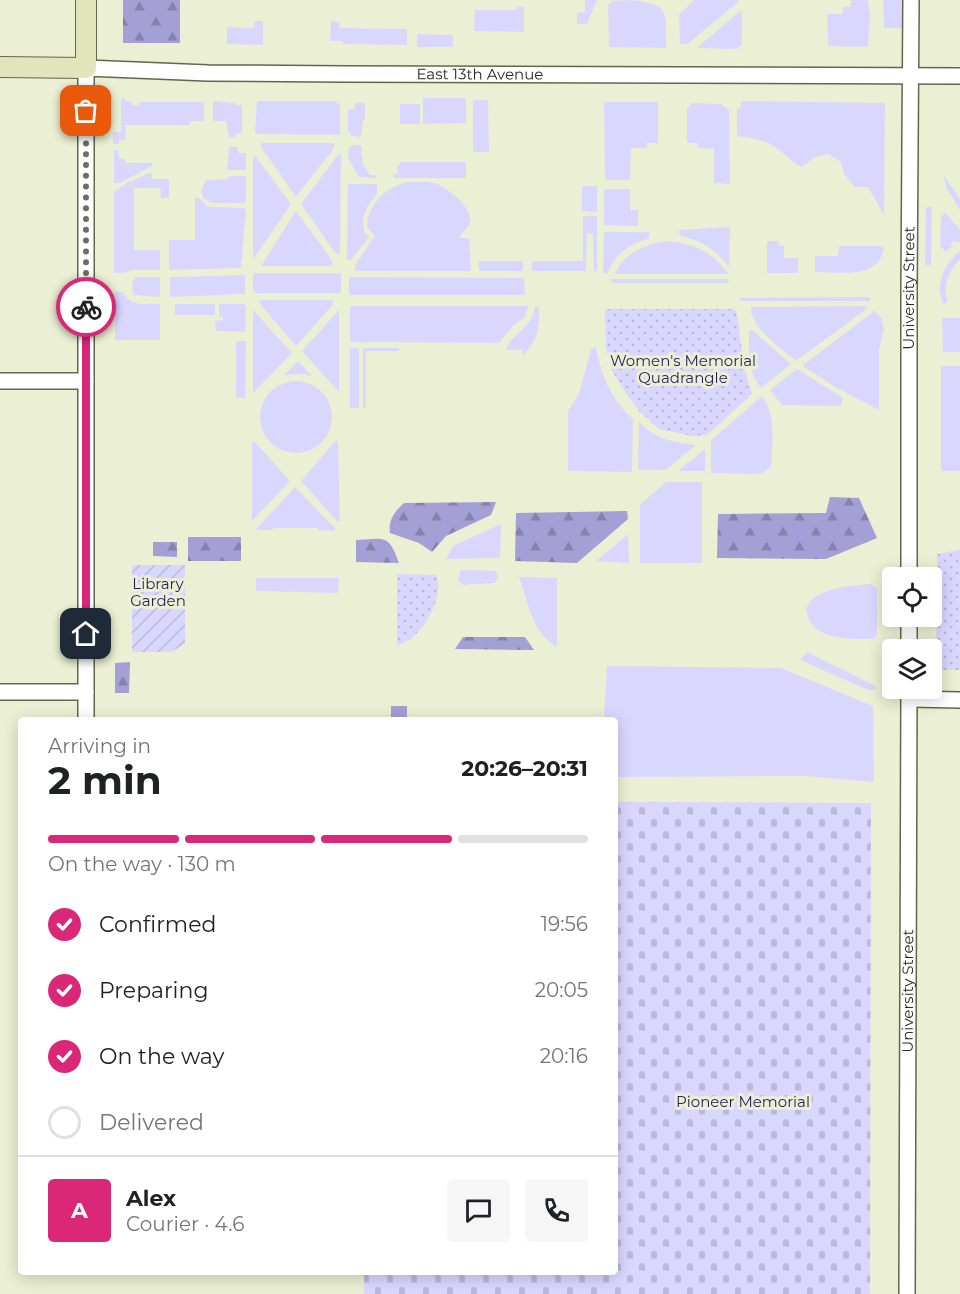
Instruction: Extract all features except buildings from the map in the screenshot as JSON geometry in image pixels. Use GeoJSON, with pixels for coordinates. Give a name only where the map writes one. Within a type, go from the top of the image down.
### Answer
{"type":"FeatureCollection","features":[{"type":"Feature","properties":{"kind":"street"},"geometry":{"type":"LineString","coordinates":[[86,0],[86,717]]}},
{"type":"Feature","properties":{"kind":"street","name":"University Street"},"geometry":{"type":"LineString","coordinates":[[909,567],[911,0]]}},
{"type":"Feature","properties":{"kind":"street","name":"East 13th Avenue"},"geometry":{"type":"LineString","coordinates":[[0,67],[208,73],[960,76]]}},
{"type":"Feature","properties":{"kind":"street"},"geometry":{"type":"LineString","coordinates":[[0,381],[86,381]]}},
{"type":"Feature","properties":{"kind":"street"},"geometry":{"type":"LineString","coordinates":[[0,692],[86,692]]}},
{"type":"Feature","properties":{"kind":"street"},"geometry":{"type":"LineString","coordinates":[[942,698],[960,700]]}},
{"type":"Feature","properties":{"kind":"street","name":"University Street"},"geometry":{"type":"LineString","coordinates":[[907,1294],[909,699]]}},
{"type":"Feature","properties":{"kind":"green space"},"geometry":{"type":"Polygon","coordinates":[[[123,0],[180,0],[180,43],[123,43],[123,0]]]}},
{"type":"Feature","properties":{"kind":"green space"},"geometry":{"type":"Polygon","coordinates":[[[585,0],[597,0],[587,24],[577,24],[577,13],[585,12],[585,0]]]}},
{"type":"Feature","properties":{"kind":"green space"},"geometry":{"type":"Polygon","coordinates":[[[632,0],[654,5],[664,12],[666,48],[609,47],[608,5],[612,1],[632,0]]]}},
{"type":"Feature","properties":{"kind":"green space"},"geometry":{"type":"Polygon","coordinates":[[[694,0],[739,0],[688,44],[680,44],[679,15],[694,0]]]}},
{"type":"Feature","properties":{"kind":"green space"},"geometry":{"type":"Polygon","coordinates":[[[851,0],[868,0],[870,16],[868,47],[828,46],[827,14],[843,14],[843,7],[851,7],[851,0]]]}},
{"type":"Feature","properties":{"kind":"green space"},"geometry":{"type":"Polygon","coordinates":[[[883,0],[903,0],[903,28],[884,28],[883,0]]]}},
{"type":"Feature","properties":{"kind":"green space"},"geometry":{"type":"Polygon","coordinates":[[[517,7],[524,7],[524,32],[474,31],[475,10],[516,10],[517,7]]]}},
{"type":"Feature","properties":{"kind":"green space"},"geometry":{"type":"Polygon","coordinates":[[[739,12],[742,12],[742,44],[737,49],[697,48],[739,12]]]}},
{"type":"Feature","properties":{"kind":"green space"},"geometry":{"type":"Polygon","coordinates":[[[255,21],[263,21],[263,45],[227,44],[227,27],[254,28],[255,21]]]}},
{"type":"Feature","properties":{"kind":"green space"},"geometry":{"type":"Polygon","coordinates":[[[331,21],[339,22],[340,28],[407,29],[407,45],[343,44],[342,41],[330,41],[331,21]]]}},
{"type":"Feature","properties":{"kind":"green space"},"geometry":{"type":"Polygon","coordinates":[[[417,34],[453,35],[453,47],[417,47],[417,34]]]}},
{"type":"Feature","properties":{"kind":"green space"},"geometry":{"type":"Polygon","coordinates":[[[121,98],[131,101],[132,105],[139,105],[139,102],[204,102],[204,121],[190,121],[190,125],[126,125],[125,140],[119,140],[119,144],[113,144],[113,132],[121,132],[121,98]]]}},
{"type":"Feature","properties":{"kind":"green space"},"geometry":{"type":"Polygon","coordinates":[[[423,98],[466,98],[466,123],[423,124],[423,98]]]}},
{"type":"Feature","properties":{"kind":"green space"},"geometry":{"type":"Polygon","coordinates":[[[473,100],[488,100],[489,152],[473,152],[473,100]]]}},
{"type":"Feature","properties":{"kind":"green space"},"geometry":{"type":"Polygon","coordinates":[[[213,101],[242,105],[242,133],[229,137],[226,121],[213,121],[213,101]]]}},
{"type":"Feature","properties":{"kind":"green space"},"geometry":{"type":"Polygon","coordinates":[[[257,101],[335,101],[340,105],[340,135],[255,134],[257,101]]]}},
{"type":"Feature","properties":{"kind":"green space"},"geometry":{"type":"Polygon","coordinates":[[[604,102],[658,102],[658,143],[647,143],[647,148],[631,148],[630,180],[605,180],[604,102]]]}},
{"type":"Feature","properties":{"kind":"green space"},"geometry":{"type":"Polygon","coordinates":[[[741,102],[885,103],[884,215],[868,187],[855,187],[844,174],[841,162],[828,154],[815,157],[802,167],[771,144],[737,136],[737,109],[740,109],[741,102]]]}},
{"type":"Feature","properties":{"kind":"green space"},"geometry":{"type":"Polygon","coordinates":[[[355,103],[365,103],[365,120],[363,120],[361,137],[352,136],[348,131],[348,109],[355,109],[355,103]]]}},
{"type":"Feature","properties":{"kind":"green space"},"geometry":{"type":"Polygon","coordinates":[[[690,103],[721,104],[729,110],[730,184],[714,183],[714,149],[698,148],[697,143],[687,143],[687,107],[690,107],[690,103]]]}},
{"type":"Feature","properties":{"kind":"green space"},"geometry":{"type":"Polygon","coordinates":[[[400,104],[420,104],[420,124],[400,124],[400,104]]]}},
{"type":"Feature","properties":{"kind":"green space"},"geometry":{"type":"Polygon","coordinates":[[[261,143],[334,143],[334,148],[296,197],[261,147],[261,143]]]}},
{"type":"Feature","properties":{"kind":"green space"},"geometry":{"type":"Polygon","coordinates":[[[353,145],[361,145],[363,164],[370,175],[377,175],[376,178],[359,177],[348,158],[349,148],[353,145]]]}},
{"type":"Feature","properties":{"kind":"green space"},"geometry":{"type":"Polygon","coordinates":[[[229,147],[237,147],[238,153],[246,153],[246,170],[227,170],[229,147]]]}},
{"type":"Feature","properties":{"kind":"green space"},"geometry":{"type":"Polygon","coordinates":[[[114,150],[119,150],[119,159],[125,159],[125,163],[152,163],[152,166],[120,183],[114,183],[114,150]]]}},
{"type":"Feature","properties":{"kind":"green space"},"geometry":{"type":"Polygon","coordinates":[[[341,154],[340,253],[336,254],[301,204],[337,156],[341,154]]]}},
{"type":"Feature","properties":{"kind":"green space"},"geometry":{"type":"Polygon","coordinates":[[[253,156],[291,204],[253,260],[253,156]]]}},
{"type":"Feature","properties":{"kind":"green space"},"geometry":{"type":"Polygon","coordinates":[[[400,162],[466,162],[466,178],[394,178],[393,175],[398,173],[397,165],[400,165],[400,162]]]}},
{"type":"Feature","properties":{"kind":"green space"},"geometry":{"type":"Polygon","coordinates":[[[152,172],[152,179],[169,179],[169,198],[161,198],[160,188],[134,188],[134,250],[160,250],[160,270],[132,270],[114,273],[114,192],[127,183],[152,172]]]}},
{"type":"Feature","properties":{"kind":"green space"},"geometry":{"type":"Polygon","coordinates":[[[943,174],[960,199],[960,210],[947,189],[943,174]]]}},
{"type":"Feature","properties":{"kind":"green space"},"geometry":{"type":"Polygon","coordinates":[[[229,176],[246,176],[246,201],[244,203],[212,203],[203,198],[201,191],[206,180],[228,179],[229,176]]]}},
{"type":"Feature","properties":{"kind":"green space"},"geometry":{"type":"Polygon","coordinates":[[[409,182],[427,182],[438,185],[445,188],[463,204],[470,216],[470,222],[459,238],[469,238],[471,271],[355,271],[355,265],[375,236],[367,227],[375,203],[386,191],[409,182]]]}},
{"type":"Feature","properties":{"kind":"green space"},"geometry":{"type":"Polygon","coordinates":[[[348,184],[377,184],[377,194],[363,218],[364,231],[369,237],[351,260],[347,259],[348,184]]]}},
{"type":"Feature","properties":{"kind":"green space"},"geometry":{"type":"Polygon","coordinates":[[[582,186],[597,186],[597,212],[582,211],[582,186]]]}},
{"type":"Feature","properties":{"kind":"green space"},"geometry":{"type":"Polygon","coordinates":[[[604,189],[630,189],[630,210],[638,210],[638,226],[604,225],[604,189]]]}},
{"type":"Feature","properties":{"kind":"green space"},"geometry":{"type":"Polygon","coordinates":[[[195,198],[199,198],[208,207],[244,208],[246,211],[241,268],[169,270],[169,240],[195,240],[195,198]]]}},
{"type":"Feature","properties":{"kind":"green space"},"geometry":{"type":"Polygon","coordinates":[[[926,207],[932,207],[931,265],[925,265],[926,207]]]}},
{"type":"Feature","properties":{"kind":"green space"},"geometry":{"type":"Polygon","coordinates":[[[296,211],[332,260],[332,266],[261,266],[296,211]]]}},
{"type":"Feature","properties":{"kind":"green space"},"geometry":{"type":"Polygon","coordinates":[[[946,213],[960,230],[960,241],[950,244],[953,246],[946,252],[940,246],[941,216],[946,213]]]}},
{"type":"Feature","properties":{"kind":"green space"},"geometry":{"type":"Polygon","coordinates":[[[583,216],[597,216],[597,271],[594,271],[593,234],[587,233],[586,271],[532,271],[532,261],[583,261],[583,216]]]}},
{"type":"Feature","properties":{"kind":"green space"},"geometry":{"type":"Polygon","coordinates":[[[730,227],[729,267],[708,247],[680,236],[679,230],[730,227]]]}},
{"type":"Feature","properties":{"kind":"green space"},"geometry":{"type":"Polygon","coordinates":[[[604,232],[649,232],[649,239],[624,251],[614,260],[608,273],[603,273],[604,232]]]}},
{"type":"Feature","properties":{"kind":"green space"},"geometry":{"type":"Polygon","coordinates":[[[667,241],[702,250],[716,260],[728,274],[615,274],[629,255],[651,244],[667,241]]]}},
{"type":"Feature","properties":{"kind":"green space"},"geometry":{"type":"Polygon","coordinates":[[[767,241],[779,241],[779,246],[784,245],[784,258],[798,258],[798,273],[767,273],[767,241]]]}},
{"type":"Feature","properties":{"kind":"green space"},"geometry":{"type":"Polygon","coordinates":[[[839,246],[880,246],[884,248],[881,258],[866,270],[846,273],[815,272],[815,256],[838,256],[839,246]]]}},
{"type":"Feature","properties":{"kind":"green space"},"geometry":{"type":"Polygon","coordinates":[[[960,251],[960,259],[946,285],[948,302],[943,304],[940,289],[942,275],[949,262],[960,251]]]}},
{"type":"Feature","properties":{"kind":"green space"},"geometry":{"type":"Polygon","coordinates":[[[479,261],[523,261],[523,271],[479,271],[479,261]]]}},
{"type":"Feature","properties":{"kind":"green space"},"geometry":{"type":"Polygon","coordinates":[[[253,273],[341,273],[341,293],[255,293],[253,273]]]}},
{"type":"Feature","properties":{"kind":"green space"},"geometry":{"type":"Polygon","coordinates":[[[245,275],[245,294],[170,297],[170,277],[245,275]]]}},
{"type":"Feature","properties":{"kind":"green space"},"geometry":{"type":"Polygon","coordinates":[[[136,277],[160,277],[160,297],[133,295],[132,282],[136,277]]]}},
{"type":"Feature","properties":{"kind":"green space"},"geometry":{"type":"Polygon","coordinates":[[[349,277],[524,278],[525,295],[349,295],[349,277]]]}},
{"type":"Feature","properties":{"kind":"green space"},"geometry":{"type":"Polygon","coordinates":[[[612,279],[729,279],[728,283],[611,283],[612,279]]]}},
{"type":"Feature","properties":{"kind":"green space"},"geometry":{"type":"Polygon","coordinates":[[[115,292],[123,292],[134,303],[160,304],[160,340],[115,340],[115,292]]]}},
{"type":"Feature","properties":{"kind":"green space"},"geometry":{"type":"Polygon","coordinates":[[[870,297],[870,301],[741,301],[740,298],[870,297]]]}},
{"type":"Feature","properties":{"kind":"green space"},"geometry":{"type":"Polygon","coordinates":[[[259,300],[333,300],[332,306],[296,346],[259,300]]]}},
{"type":"Feature","properties":{"kind":"green space"},"geometry":{"type":"Polygon","coordinates":[[[175,304],[215,304],[215,315],[175,315],[175,304]]]}},
{"type":"Feature","properties":{"kind":"green space"},"geometry":{"type":"Polygon","coordinates":[[[219,304],[244,304],[246,306],[245,332],[216,331],[215,321],[223,320],[223,317],[219,317],[219,304]]]}},
{"type":"Feature","properties":{"kind":"green space"},"geometry":{"type":"Polygon","coordinates":[[[350,306],[528,306],[525,317],[514,325],[499,343],[350,342],[350,306]]]}},
{"type":"Feature","properties":{"kind":"green space"},"geometry":{"type":"Polygon","coordinates":[[[861,306],[868,308],[796,361],[761,330],[752,315],[751,307],[861,306]]]}},
{"type":"Feature","properties":{"kind":"green space"},"geometry":{"type":"Polygon","coordinates":[[[535,307],[539,307],[539,322],[532,344],[523,356],[522,350],[506,350],[512,339],[530,321],[535,307]]]}},
{"type":"Feature","properties":{"kind":"green space","name":"Women's Memorial Quadrangle"},"geometry":{"type":"Polygon","coordinates":[[[605,309],[734,309],[737,313],[744,368],[752,394],[707,435],[692,436],[659,429],[640,412],[612,371],[606,349],[605,309]]]}},
{"type":"Feature","properties":{"kind":"green space"},"geometry":{"type":"Polygon","coordinates":[[[253,310],[292,353],[253,393],[253,310]]]}},
{"type":"Feature","properties":{"kind":"green space"},"geometry":{"type":"Polygon","coordinates":[[[339,310],[339,392],[302,351],[339,310]]]}},
{"type":"Feature","properties":{"kind":"green space"},"geometry":{"type":"Polygon","coordinates":[[[874,311],[881,317],[884,329],[879,350],[879,410],[802,366],[874,311]]]}},
{"type":"Feature","properties":{"kind":"green space"},"geometry":{"type":"Polygon","coordinates":[[[942,318],[960,318],[960,352],[943,352],[942,318]]]}},
{"type":"Feature","properties":{"kind":"green space"},"geometry":{"type":"Polygon","coordinates":[[[751,329],[791,364],[761,388],[750,362],[749,332],[751,329]]]}},
{"type":"Feature","properties":{"kind":"green space"},"geometry":{"type":"Polygon","coordinates":[[[236,341],[246,341],[245,398],[236,398],[236,341]]]}},
{"type":"Feature","properties":{"kind":"green space"},"geometry":{"type":"Polygon","coordinates":[[[596,347],[608,386],[633,419],[632,472],[568,471],[568,411],[579,394],[591,349],[596,347]]]}},
{"type":"Feature","properties":{"kind":"green space"},"geometry":{"type":"Polygon","coordinates":[[[350,348],[359,348],[359,408],[350,408],[350,348]]]}},
{"type":"Feature","properties":{"kind":"green space"},"geometry":{"type":"Polygon","coordinates":[[[363,348],[399,348],[399,351],[366,351],[366,408],[363,408],[363,348]]]}},
{"type":"Feature","properties":{"kind":"green space"},"geometry":{"type":"Polygon","coordinates":[[[298,361],[312,376],[284,375],[298,361]]]}},
{"type":"Feature","properties":{"kind":"green space"},"geometry":{"type":"Polygon","coordinates":[[[941,366],[960,366],[960,471],[941,471],[941,366]]]}},
{"type":"Feature","properties":{"kind":"green space"},"geometry":{"type":"Polygon","coordinates":[[[797,369],[843,398],[841,406],[782,405],[770,390],[797,369]]]}},
{"type":"Feature","properties":{"kind":"green space"},"geometry":{"type":"Polygon","coordinates":[[[296,381],[316,387],[326,397],[332,417],[326,437],[316,447],[296,453],[276,447],[266,437],[260,417],[266,397],[276,387],[296,381]]]}},
{"type":"Feature","properties":{"kind":"green space"},"geometry":{"type":"Polygon","coordinates":[[[762,396],[772,421],[771,467],[761,474],[711,473],[711,440],[762,396]]]}},
{"type":"Feature","properties":{"kind":"green space"},"geometry":{"type":"Polygon","coordinates":[[[639,422],[665,439],[696,445],[666,470],[638,470],[639,422]]]}},
{"type":"Feature","properties":{"kind":"green space"},"geometry":{"type":"Polygon","coordinates":[[[338,440],[340,521],[337,521],[301,481],[338,440]]]}},
{"type":"Feature","properties":{"kind":"green space"},"geometry":{"type":"Polygon","coordinates":[[[252,442],[256,443],[290,481],[252,521],[252,442]]]}},
{"type":"Feature","properties":{"kind":"green space"},"geometry":{"type":"Polygon","coordinates":[[[705,449],[705,471],[678,471],[705,449]]]}},
{"type":"Feature","properties":{"kind":"green space"},"geometry":{"type":"Polygon","coordinates":[[[666,482],[702,482],[702,563],[640,563],[640,505],[666,482]]]}},
{"type":"Feature","properties":{"kind":"green space"},"geometry":{"type":"Polygon","coordinates":[[[295,487],[335,528],[335,531],[318,530],[318,528],[257,530],[295,487]]]}},
{"type":"Feature","properties":{"kind":"green space"},"geometry":{"type":"Polygon","coordinates":[[[830,497],[859,498],[877,538],[826,559],[717,558],[718,514],[826,513],[830,497]]]}},
{"type":"Feature","properties":{"kind":"green space"},"geometry":{"type":"Polygon","coordinates":[[[496,502],[491,515],[446,536],[432,552],[419,543],[390,533],[393,516],[404,503],[496,502]]]}},
{"type":"Feature","properties":{"kind":"green space"},"geometry":{"type":"Polygon","coordinates":[[[627,511],[628,519],[577,563],[515,561],[516,513],[627,511]]]}},
{"type":"Feature","properties":{"kind":"green space"},"geometry":{"type":"Polygon","coordinates":[[[501,524],[500,558],[446,559],[453,546],[501,524]]]}},
{"type":"Feature","properties":{"kind":"green space"},"geometry":{"type":"Polygon","coordinates":[[[628,534],[629,563],[596,561],[628,534]]]}},
{"type":"Feature","properties":{"kind":"green space"},"geometry":{"type":"Polygon","coordinates":[[[188,537],[241,537],[241,561],[188,561],[188,537]]]}},
{"type":"Feature","properties":{"kind":"green space"},"geometry":{"type":"Polygon","coordinates":[[[379,539],[388,542],[399,563],[356,562],[356,540],[379,539]]]}},
{"type":"Feature","properties":{"kind":"green space"},"geometry":{"type":"Polygon","coordinates":[[[153,542],[177,542],[177,557],[153,556],[153,542]]]}},
{"type":"Feature","properties":{"kind":"green space"},"geometry":{"type":"Polygon","coordinates":[[[960,550],[960,670],[942,670],[942,639],[936,639],[936,627],[942,627],[942,567],[937,567],[937,554],[960,550]]]}},
{"type":"Feature","properties":{"kind":"green space","name":"Library Garden"},"geometry":{"type":"Polygon","coordinates":[[[132,565],[185,565],[185,644],[171,652],[132,652],[132,565]]]}},
{"type":"Feature","properties":{"kind":"green space"},"geometry":{"type":"Polygon","coordinates":[[[461,570],[496,571],[498,578],[494,583],[463,585],[458,580],[461,570]]]}},
{"type":"Feature","properties":{"kind":"green space"},"geometry":{"type":"Polygon","coordinates":[[[397,574],[437,575],[438,591],[427,621],[413,637],[397,646],[397,574]]]}},
{"type":"Feature","properties":{"kind":"green space"},"geometry":{"type":"Polygon","coordinates":[[[519,577],[557,578],[557,647],[548,641],[536,625],[519,577]]]}},
{"type":"Feature","properties":{"kind":"green space"},"geometry":{"type":"Polygon","coordinates":[[[256,578],[339,578],[338,593],[256,591],[256,578]]]}},
{"type":"Feature","properties":{"kind":"green space"},"geometry":{"type":"Polygon","coordinates":[[[870,584],[877,587],[877,634],[874,639],[853,639],[829,635],[816,629],[810,621],[807,611],[810,602],[817,596],[839,588],[870,584]]]}},
{"type":"Feature","properties":{"kind":"green space"},"geometry":{"type":"Polygon","coordinates":[[[463,637],[525,637],[534,650],[455,649],[463,637]]]}},
{"type":"Feature","properties":{"kind":"green space"},"geometry":{"type":"Polygon","coordinates":[[[807,652],[876,686],[876,690],[868,690],[800,660],[807,652]]]}},
{"type":"Feature","properties":{"kind":"green space"},"geometry":{"type":"Polygon","coordinates":[[[130,662],[129,693],[115,693],[115,663],[130,662]]]}},
{"type":"Feature","properties":{"kind":"green space"},"geometry":{"type":"Polygon","coordinates":[[[607,666],[781,668],[873,706],[874,782],[806,776],[618,777],[618,717],[604,717],[607,666]]]}},
{"type":"Feature","properties":{"kind":"green space"},"geometry":{"type":"Polygon","coordinates":[[[391,706],[407,706],[407,717],[391,717],[391,706]]]}},
{"type":"Feature","properties":{"kind":"green space","name":"Pioneer Memorial"},"geometry":{"type":"Polygon","coordinates":[[[618,802],[871,803],[870,1294],[364,1294],[364,1275],[618,1275],[618,802]]]}},
{"type":"Feature","properties":{"kind":"way so far"},"geometry":{"type":"LineString","coordinates":[[86,111],[86,307]]}},
{"type":"Feature","properties":{"kind":"route"},"geometry":{"type":"LineString","coordinates":[[86,307],[86,634]]}}]}
